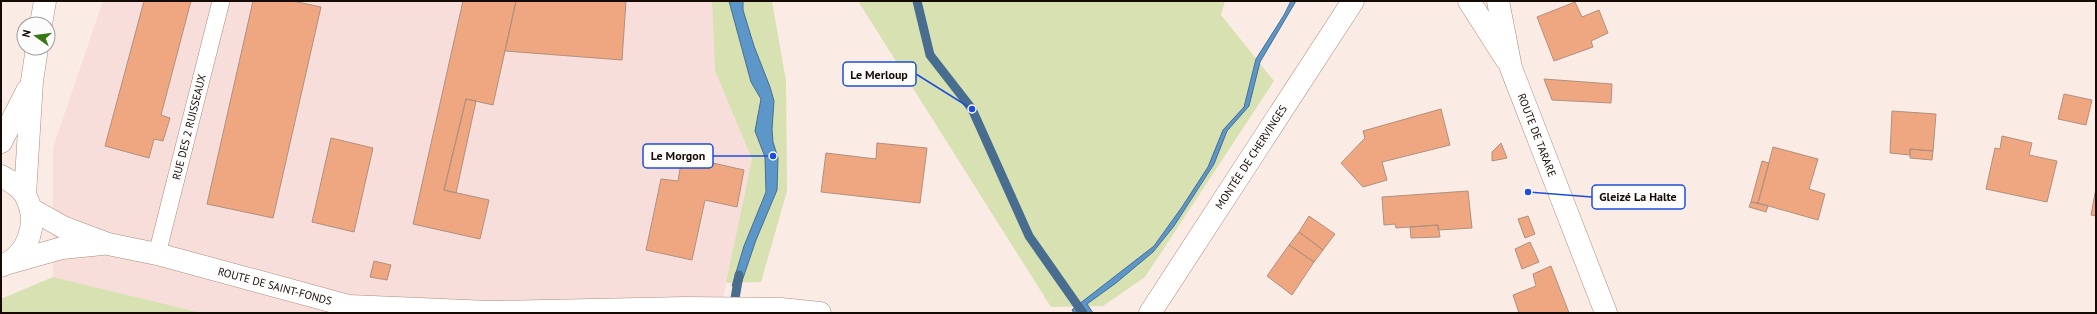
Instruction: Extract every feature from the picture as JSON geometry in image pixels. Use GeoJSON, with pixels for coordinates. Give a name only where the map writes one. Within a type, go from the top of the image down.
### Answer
{"type":"FeatureCollection","features":[{"type":"Feature","properties":{"kind":"street"},"geometry":{"type":"LineString","coordinates":[[42,16],[45,1]]}},
{"type":"Feature","properties":{"kind":"street","name":"ROUTE DE TARARE"},"geometry":{"type":"LineString","coordinates":[[1469,1],[1511,68]]}},
{"type":"Feature","properties":{"kind":"street","name":"ROUTE DE TARARE"},"geometry":{"type":"LineString","coordinates":[[1498,1],[1511,68],[1606,313]]}},
{"type":"Feature","properties":{"kind":"street","name":"MONTÉE DE CHERVINGES"},"geometry":{"type":"LineString","coordinates":[[1150,313],[1351,4]]}},
{"type":"Feature","properties":{"kind":"street"},"geometry":{"type":"LineString","coordinates":[[3,265],[23,250],[29,239],[32,224],[28,202],[32,81],[36,56]]}},
{"type":"Feature","properties":{"kind":"street"},"geometry":{"type":"LineString","coordinates":[[1,142],[32,81]]}},
{"type":"Feature","properties":{"kind":"street","name":"ROUTE DE SAINT-FONDS"},"geometry":{"type":"LineString","coordinates":[[1,176],[15,184],[28,202],[63,227],[108,244],[156,254],[349,306],[490,312],[685,308],[781,309],[820,313]]}},
{"type":"Feature","properties":{"kind":"street","name":"ROUTE DE SAINT-FONDS"},"geometry":{"type":"LineString","coordinates":[[3,265],[62,248],[108,244]]}},
{"type":"Feature","properties":{"kind":"lane","name":"RUE DES 2 RUISSEAUX"},"geometry":{"type":"LineString","coordinates":[[156,254],[221,1]]}},
{"type":"Feature","properties":{"kind":"shaded area"},"geometry":{"type":"Polygon","coordinates":[[[103,1],[712,1],[715,71],[752,159],[720,313],[202,313],[53,277],[53,148],[103,1]]]}},
{"type":"Feature","properties":{"kind":"green space"},"geometry":{"type":"Polygon","coordinates":[[[712,1],[772,1],[786,81],[787,191],[761,282],[726,283],[752,159],[715,71],[712,1]]]}},
{"type":"Feature","properties":{"kind":"green space"},"geometry":{"type":"Polygon","coordinates":[[[858,1],[1225,1],[1221,15],[1274,81],[1145,277],[1103,306],[1051,307],[858,1]]]}},
{"type":"Feature","properties":{"kind":"green space"},"geometry":{"type":"Polygon","coordinates":[[[53,277],[202,313],[1,313],[1,299],[53,277]]]}},
{"type":"Feature","properties":{"kind":"water"},"geometry":{"type":"Polygon","coordinates":[[[729,1],[743,1],[743,10],[754,46],[770,87],[774,101],[772,129],[773,142],[778,158],[777,190],[756,240],[740,287],[732,286],[744,246],[766,192],[765,157],[755,131],[761,99],[751,82],[729,1]]]}},
{"type":"Feature","properties":{"kind":"water"},"geometry":{"type":"Polygon","coordinates":[[[1291,1],[1296,1],[1260,62],[1249,106],[1227,131],[1214,164],[1174,226],[1153,252],[1116,283],[1087,304],[1093,313],[1074,313],[1072,310],[1074,308],[1154,246],[1182,207],[1208,167],[1223,130],[1244,107],[1256,59],[1284,15],[1291,1]]]}},
{"type":"Feature","properties":{"kind":"building"},"geometry":{"type":"Polygon","coordinates":[[[144,1],[191,1],[161,115],[170,118],[163,141],[154,139],[149,158],[105,146],[144,1]]]}},
{"type":"Feature","properties":{"kind":"building"},"geometry":{"type":"Polygon","coordinates":[[[253,1],[293,1],[321,7],[273,218],[207,204],[253,1]]]}},
{"type":"Feature","properties":{"kind":"building"},"geometry":{"type":"Polygon","coordinates":[[[463,1],[516,1],[493,105],[466,99],[444,190],[489,200],[480,239],[413,224],[463,1]]]}},
{"type":"Feature","properties":{"kind":"building"},"geometry":{"type":"Polygon","coordinates":[[[516,1],[626,1],[622,60],[505,51],[516,1]]]}},
{"type":"Feature","properties":{"kind":"building"},"geometry":{"type":"Polygon","coordinates":[[[1575,2],[1582,17],[1599,10],[1608,33],[1591,41],[1593,47],[1554,61],[1537,17],[1575,2]]]}},
{"type":"Feature","properties":{"kind":"building"},"geometry":{"type":"Polygon","coordinates":[[[1544,79],[1612,84],[1611,103],[1552,100],[1544,79]]]}},
{"type":"Feature","properties":{"kind":"building"},"geometry":{"type":"Polygon","coordinates":[[[2064,94],[2092,100],[2086,125],[2058,119],[2064,94]]]}},
{"type":"Feature","properties":{"kind":"building"},"geometry":{"type":"Polygon","coordinates":[[[466,99],[476,101],[456,193],[444,190],[466,99]]]}},
{"type":"Feature","properties":{"kind":"building"},"geometry":{"type":"Polygon","coordinates":[[[1441,109],[1450,145],[1382,162],[1387,180],[1363,187],[1341,163],[1365,138],[1363,131],[1441,109]]]}},
{"type":"Feature","properties":{"kind":"building"},"geometry":{"type":"Polygon","coordinates":[[[1892,111],[1936,114],[1933,151],[1910,149],[1910,155],[1890,153],[1892,111]]]}},
{"type":"Feature","properties":{"kind":"building"},"geometry":{"type":"Polygon","coordinates":[[[2002,136],[2032,143],[2029,155],[2057,161],[2047,202],[1986,189],[1995,148],[2000,149],[2002,136]]]}},
{"type":"Feature","properties":{"kind":"building"},"geometry":{"type":"Polygon","coordinates":[[[331,138],[373,148],[354,232],[312,222],[331,138]]]}},
{"type":"Feature","properties":{"kind":"building"},"geometry":{"type":"Polygon","coordinates":[[[877,143],[927,148],[920,203],[821,192],[826,153],[876,159],[877,143]]]}},
{"type":"Feature","properties":{"kind":"building"},"geometry":{"type":"Polygon","coordinates":[[[1501,143],[1507,158],[1492,161],[1492,152],[1501,143]]]}},
{"type":"Feature","properties":{"kind":"building"},"geometry":{"type":"Polygon","coordinates":[[[1773,147],[1818,159],[1809,189],[1825,194],[1818,220],[1758,203],[1773,147]]]}},
{"type":"Feature","properties":{"kind":"building"},"geometry":{"type":"Polygon","coordinates":[[[1910,149],[1933,151],[1932,160],[1910,158],[1910,149]]]}},
{"type":"Feature","properties":{"kind":"building"},"geometry":{"type":"Polygon","coordinates":[[[682,156],[744,170],[737,207],[705,200],[692,260],[646,250],[661,179],[678,181],[682,156]]]}},
{"type":"Feature","properties":{"kind":"building"},"geometry":{"type":"Polygon","coordinates":[[[1762,161],[1769,163],[1758,203],[1751,202],[1762,161]]]}},
{"type":"Feature","properties":{"kind":"building"},"geometry":{"type":"Polygon","coordinates":[[[2096,188],[2096,216],[2091,215],[2096,188]]]}},
{"type":"Feature","properties":{"kind":"building"},"geometry":{"type":"Polygon","coordinates":[[[1468,191],[1472,228],[1438,230],[1438,225],[1396,228],[1395,224],[1384,225],[1382,197],[1468,191]]]}},
{"type":"Feature","properties":{"kind":"building"},"geometry":{"type":"Polygon","coordinates":[[[1751,202],[1768,206],[1766,212],[1749,207],[1751,202]]]}},
{"type":"Feature","properties":{"kind":"building"},"geometry":{"type":"Polygon","coordinates":[[[1309,216],[1335,234],[1323,250],[1299,232],[1309,216]]]}},
{"type":"Feature","properties":{"kind":"building"},"geometry":{"type":"Polygon","coordinates":[[[1528,216],[1535,234],[1525,238],[1518,219],[1528,216]]]}},
{"type":"Feature","properties":{"kind":"building"},"geometry":{"type":"Polygon","coordinates":[[[1438,225],[1440,237],[1411,238],[1410,227],[1438,225]]]}},
{"type":"Feature","properties":{"kind":"building"},"geometry":{"type":"Polygon","coordinates":[[[1299,232],[1323,250],[1314,262],[1289,245],[1299,232]]]}},
{"type":"Feature","properties":{"kind":"building"},"geometry":{"type":"Polygon","coordinates":[[[1530,242],[1539,262],[1522,269],[1515,249],[1530,242]]]}},
{"type":"Feature","properties":{"kind":"building"},"geometry":{"type":"Polygon","coordinates":[[[1289,245],[1314,262],[1292,295],[1267,276],[1289,245]]]}},
{"type":"Feature","properties":{"kind":"building"},"geometry":{"type":"Polygon","coordinates":[[[374,261],[391,265],[387,280],[370,277],[374,261]]]}},
{"type":"Feature","properties":{"kind":"building"},"geometry":{"type":"Polygon","coordinates":[[[1551,266],[1569,313],[1519,313],[1513,295],[1536,286],[1533,274],[1551,266]]]}},
{"type":"Feature","properties":{"kind":"waterway"},"geometry":{"type":"LineString","coordinates":[[917,1],[930,55],[972,109],[1029,236],[1083,313]]}},
{"type":"Feature","properties":{"kind":"waterway"},"geometry":{"type":"LineString","coordinates":[[733,310],[739,275]]}},
{"type":"Feature","properties":{"kind":"place","name":"Le Merloup"},"geometry":{"type":"Point","coordinates":[972,109]}},
{"type":"Feature","properties":{"kind":"place","name":"Le Morgon"},"geometry":{"type":"Point","coordinates":[773,156]}},
{"type":"Feature","properties":{"kind":"place","name":"Gleizé La Halte"},"geometry":{"type":"Point","coordinates":[1528,192]}}]}
